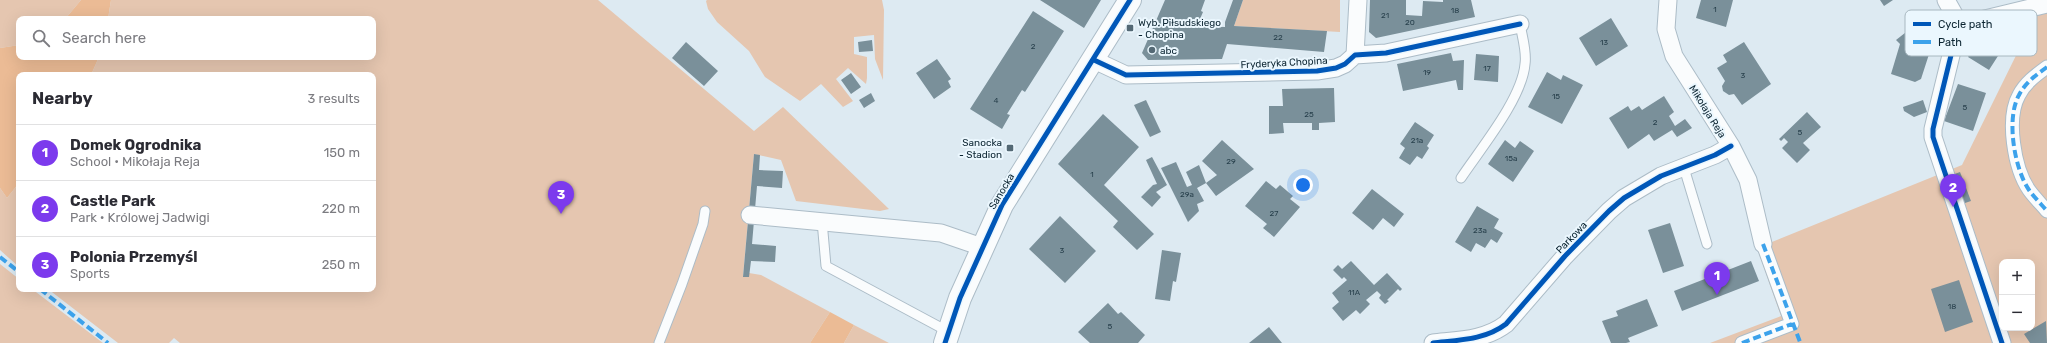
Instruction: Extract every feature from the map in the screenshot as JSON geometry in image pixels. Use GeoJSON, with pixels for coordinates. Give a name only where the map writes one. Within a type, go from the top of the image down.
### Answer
{"type":"FeatureCollection","features":[{"type":"Feature","properties":{"kind":"main road","name":"Sanocka"},"geometry":{"type":"LineString","coordinates":[[947,338],[960,298],[1002,205],[1094,60],[1130,0]]}},
{"type":"Feature","properties":{"kind":"street"},"geometry":{"type":"LineString","coordinates":[[1358,0],[1356,55],[1386,53],[1520,24]]}},
{"type":"Feature","properties":{"kind":"street","name":"Mikołaja Reja"},"geometry":{"type":"LineString","coordinates":[[1668,0],[1666,28],[1674,56],[1731,146],[1748,180],[1763,244]]}},
{"type":"Feature","properties":{"kind":"street"},"geometry":{"type":"LineString","coordinates":[[1946,0],[1952,10]]}},
{"type":"Feature","properties":{"kind":"street"},"geometry":{"type":"LineString","coordinates":[[2022,10],[2047,4]]}},
{"type":"Feature","properties":{"kind":"street","name":"Fryderyka Chopina"},"geometry":{"type":"LineString","coordinates":[[1094,60],[1126,75],[1145,76],[1317,71],[1336,68],[1345,64],[1356,55]]}},
{"type":"Feature","properties":{"kind":"street"},"geometry":{"type":"LineString","coordinates":[[1951,56],[1933,128],[1933,137],[2002,343]]}},
{"type":"Feature","properties":{"kind":"street"},"geometry":{"type":"LineString","coordinates":[[2047,67],[2024,87],[2018,95],[2012,114],[2014,148],[2020,169],[2028,189],[2047,211]]}},
{"type":"Feature","properties":{"kind":"street","name":"Parkowa"},"geometry":{"type":"LineString","coordinates":[[1433,343],[1482,337],[1499,330],[1506,324],[1565,256],[1609,211],[1624,198],[1660,176],[1715,155],[1731,146]]}},
{"type":"Feature","properties":{"kind":"street"},"geometry":{"type":"LineString","coordinates":[[750,214],[941,233],[982,247]]}},
{"type":"Feature","properties":{"kind":"street"},"geometry":{"type":"LineString","coordinates":[[1742,343],[1792,324],[1763,244]]}},
{"type":"Feature","properties":{"kind":"lane"},"geometry":{"type":"LineString","coordinates":[[1461,178],[1493,131],[1523,78],[1526,62],[1520,24]]}},
{"type":"Feature","properties":{"kind":"lane"},"geometry":{"type":"LineString","coordinates":[[1684,168],[1707,244]]}},
{"type":"Feature","properties":{"kind":"lane"},"geometry":{"type":"LineString","coordinates":[[660,343],[703,224],[705,211]]}},
{"type":"Feature","properties":{"kind":"lane"},"geometry":{"type":"LineString","coordinates":[[822,221],[826,266],[947,338]]}},
{"type":"Feature","properties":{"kind":"shaded area"},"geometry":{"type":"Polygon","coordinates":[[[0,0],[81,0],[68,16],[16,16],[16,45],[0,48],[0,0]]]}},
{"type":"Feature","properties":{"kind":"shaded area"},"geometry":{"type":"Polygon","coordinates":[[[81,0],[111,0],[108,16],[68,16],[81,0]]]}},
{"type":"Feature","properties":{"kind":"shaded area"},"geometry":{"type":"Polygon","coordinates":[[[111,0],[598,0],[754,131],[783,107],[889,209],[880,211],[796,201],[781,160],[754,154],[743,276],[749,277],[749,273],[761,275],[830,312],[810,343],[180,343],[174,338],[169,343],[118,343],[52,292],[376,292],[376,72],[92,72],[98,60],[376,60],[376,16],[108,16],[111,0]]]}},
{"type":"Feature","properties":{"kind":"shaded area"},"geometry":{"type":"Polygon","coordinates":[[[707,0],[882,0],[884,10],[883,80],[875,59],[874,35],[854,37],[854,54],[867,57],[866,84],[848,68],[836,79],[853,101],[843,107],[821,84],[800,101],[765,77],[749,51],[717,22],[708,9],[707,0]]]}},
{"type":"Feature","properties":{"kind":"shaded area"},"geometry":{"type":"Polygon","coordinates":[[[1243,0],[1340,0],[1340,32],[1234,26],[1243,0]]]}},
{"type":"Feature","properties":{"kind":"shaded area"},"geometry":{"type":"Polygon","coordinates":[[[2047,11],[2047,343],[1710,343],[1781,316],[1757,248],[1962,165],[2016,56],[2037,56],[2037,13],[2047,11]]]}},
{"type":"Feature","properties":{"kind":"shaded area"},"geometry":{"type":"Polygon","coordinates":[[[16,45],[16,60],[98,60],[92,72],[16,72],[16,187],[7,198],[0,188],[0,48],[16,45]]]}},
{"type":"Feature","properties":{"kind":"shaded area"},"geometry":{"type":"Polygon","coordinates":[[[16,187],[16,264],[0,250],[0,188],[7,198],[16,187]]]}},
{"type":"Feature","properties":{"kind":"shaded area"},"geometry":{"type":"Polygon","coordinates":[[[0,264],[16,277],[16,292],[36,292],[103,343],[0,343],[0,264]]]}},
{"type":"Feature","properties":{"kind":"shaded area"},"geometry":{"type":"Polygon","coordinates":[[[830,312],[854,325],[844,343],[810,343],[830,312]]]}},
{"type":"Feature","properties":{"kind":"shaded area"},"geometry":{"type":"Polygon","coordinates":[[[854,325],[889,343],[844,343],[854,325]]]}},
{"type":"Feature","properties":{"kind":"building"},"geometry":{"type":"Polygon","coordinates":[[[1040,0],[1101,0],[1084,28],[1040,0]]]}},
{"type":"Feature","properties":{"kind":"building"},"geometry":{"type":"Polygon","coordinates":[[[1165,0],[1205,0],[1201,11],[1203,12],[1197,26],[1225,27],[1225,22],[1233,0],[1243,0],[1234,26],[1327,31],[1324,52],[1227,44],[1222,59],[1148,60],[1142,53],[1165,0]]]}},
{"type":"Feature","properties":{"kind":"building"},"geometry":{"type":"Polygon","coordinates":[[[1370,0],[1406,0],[1406,15],[1422,16],[1423,1],[1443,2],[1443,0],[1471,0],[1475,17],[1376,38],[1369,32],[1370,0]]]}},
{"type":"Feature","properties":{"kind":"building"},"geometry":{"type":"Polygon","coordinates":[[[1701,0],[1733,0],[1726,27],[1696,18],[1701,0]]]}},
{"type":"Feature","properties":{"kind":"building"},"geometry":{"type":"Polygon","coordinates":[[[1880,0],[1893,0],[1884,6],[1880,0]]]}},
{"type":"Feature","properties":{"kind":"building"},"geometry":{"type":"Polygon","coordinates":[[[1033,11],[1064,31],[1025,92],[1022,90],[1007,114],[1010,115],[1002,129],[970,109],[1033,11]]]}},
{"type":"Feature","properties":{"kind":"building"},"geometry":{"type":"Polygon","coordinates":[[[1611,18],[1628,46],[1596,66],[1579,38],[1611,18]]]}},
{"type":"Feature","properties":{"kind":"building"},"geometry":{"type":"Polygon","coordinates":[[[1905,33],[1905,56],[1928,56],[1921,79],[1915,82],[1891,74],[1900,44],[1896,40],[1905,33]]]}},
{"type":"Feature","properties":{"kind":"building"},"geometry":{"type":"Polygon","coordinates":[[[872,40],[873,51],[859,52],[858,42],[872,40]]]}},
{"type":"Feature","properties":{"kind":"building"},"geometry":{"type":"Polygon","coordinates":[[[686,42],[718,71],[704,86],[672,58],[686,42]]]}},
{"type":"Feature","properties":{"kind":"building"},"geometry":{"type":"Polygon","coordinates":[[[1744,42],[1771,84],[1742,105],[1734,94],[1729,95],[1723,91],[1722,86],[1725,81],[1717,68],[1727,62],[1723,55],[1744,42]]]}},
{"type":"Feature","properties":{"kind":"building"},"geometry":{"type":"Polygon","coordinates":[[[1451,53],[1453,61],[1464,60],[1463,90],[1458,90],[1456,80],[1403,91],[1397,64],[1451,53]]]}},
{"type":"Feature","properties":{"kind":"building"},"geometry":{"type":"Polygon","coordinates":[[[1476,54],[1499,56],[1498,82],[1474,80],[1476,54]]]}},
{"type":"Feature","properties":{"kind":"building"},"geometry":{"type":"Polygon","coordinates":[[[1969,56],[1998,56],[1989,70],[1969,56]]]}},
{"type":"Feature","properties":{"kind":"building"},"geometry":{"type":"Polygon","coordinates":[[[937,59],[951,79],[948,81],[951,87],[934,99],[916,73],[937,59]]]}},
{"type":"Feature","properties":{"kind":"building"},"geometry":{"type":"Polygon","coordinates":[[[1547,72],[1561,80],[1563,75],[1583,85],[1562,124],[1528,107],[1547,72]]]}},
{"type":"Feature","properties":{"kind":"building"},"geometry":{"type":"Polygon","coordinates":[[[851,73],[861,87],[851,94],[841,80],[851,73]]]}},
{"type":"Feature","properties":{"kind":"building"},"geometry":{"type":"Polygon","coordinates":[[[1958,84],[1986,93],[1973,131],[1944,121],[1958,84]]]}},
{"type":"Feature","properties":{"kind":"building"},"geometry":{"type":"Polygon","coordinates":[[[1334,88],[1335,122],[1319,123],[1319,130],[1312,130],[1312,123],[1283,123],[1284,133],[1269,134],[1269,106],[1283,106],[1282,89],[1334,88]]]}},
{"type":"Feature","properties":{"kind":"building"},"geometry":{"type":"Polygon","coordinates":[[[871,93],[875,101],[864,108],[859,100],[871,93]]]}},
{"type":"Feature","properties":{"kind":"building"},"geometry":{"type":"Polygon","coordinates":[[[1664,96],[1674,112],[1669,116],[1675,126],[1685,119],[1692,128],[1677,137],[1672,130],[1654,141],[1649,134],[1628,149],[1609,118],[1628,106],[1631,111],[1639,106],[1642,110],[1664,96]]]}},
{"type":"Feature","properties":{"kind":"building"},"geometry":{"type":"Polygon","coordinates":[[[1146,100],[1161,132],[1150,137],[1134,105],[1146,100]]]}},
{"type":"Feature","properties":{"kind":"building"},"geometry":{"type":"Polygon","coordinates":[[[1923,100],[1927,112],[1914,117],[1904,111],[1903,107],[1923,100]]]}},
{"type":"Feature","properties":{"kind":"building"},"geometry":{"type":"Polygon","coordinates":[[[1807,112],[1821,127],[1803,143],[1810,150],[1797,163],[1782,148],[1788,142],[1784,138],[1781,141],[1779,139],[1807,112]]]}},
{"type":"Feature","properties":{"kind":"building"},"geometry":{"type":"Polygon","coordinates":[[[1103,114],[1139,147],[1104,185],[1154,234],[1137,250],[1113,227],[1118,221],[1058,164],[1103,114]]]}},
{"type":"Feature","properties":{"kind":"building"},"geometry":{"type":"Polygon","coordinates":[[[1415,122],[1434,135],[1427,146],[1429,148],[1422,159],[1417,156],[1410,165],[1399,158],[1405,148],[1400,144],[1415,122]]]}},
{"type":"Feature","properties":{"kind":"building"},"geometry":{"type":"Polygon","coordinates":[[[1222,140],[1254,169],[1216,196],[1206,183],[1217,175],[1202,161],[1222,140]]]}},
{"type":"Feature","properties":{"kind":"building"},"geometry":{"type":"Polygon","coordinates":[[[1505,140],[1515,148],[1520,141],[1534,151],[1513,182],[1488,164],[1505,140]]]}},
{"type":"Feature","properties":{"kind":"building"},"geometry":{"type":"Polygon","coordinates":[[[754,154],[760,155],[759,170],[783,171],[782,188],[757,186],[752,244],[776,246],[775,262],[751,261],[749,277],[743,277],[754,154]]]}},
{"type":"Feature","properties":{"kind":"building"},"geometry":{"type":"Polygon","coordinates":[[[1152,157],[1167,185],[1156,192],[1161,197],[1152,207],[1141,197],[1153,185],[1157,184],[1146,160],[1152,157]]]}},
{"type":"Feature","properties":{"kind":"building"},"geometry":{"type":"Polygon","coordinates":[[[1176,162],[1187,187],[1192,185],[1186,172],[1199,165],[1206,183],[1197,188],[1204,201],[1197,204],[1199,211],[1188,222],[1161,168],[1176,162]]]}},
{"type":"Feature","properties":{"kind":"building"},"geometry":{"type":"Polygon","coordinates":[[[1960,172],[1971,201],[1962,204],[1952,175],[1960,172]]]}},
{"type":"Feature","properties":{"kind":"building"},"geometry":{"type":"Polygon","coordinates":[[[1266,181],[1276,189],[1280,185],[1293,196],[1290,199],[1300,207],[1274,237],[1263,228],[1267,224],[1245,206],[1266,181]]]}},
{"type":"Feature","properties":{"kind":"building"},"geometry":{"type":"Polygon","coordinates":[[[1372,189],[1404,214],[1394,227],[1383,218],[1373,230],[1352,213],[1372,189]]]}},
{"type":"Feature","properties":{"kind":"building"},"geometry":{"type":"Polygon","coordinates":[[[1477,206],[1499,219],[1494,228],[1503,233],[1497,243],[1491,239],[1485,248],[1476,243],[1471,252],[1455,242],[1477,206]]]}},
{"type":"Feature","properties":{"kind":"building"},"geometry":{"type":"Polygon","coordinates":[[[1060,216],[1096,251],[1065,283],[1029,249],[1060,216]]]}},
{"type":"Feature","properties":{"kind":"building"},"geometry":{"type":"Polygon","coordinates":[[[1670,223],[1684,266],[1663,273],[1648,230],[1670,223]]]}},
{"type":"Feature","properties":{"kind":"building"},"geometry":{"type":"Polygon","coordinates":[[[1162,250],[1181,253],[1176,282],[1173,281],[1170,301],[1155,299],[1162,250]]]}},
{"type":"Feature","properties":{"kind":"building"},"geometry":{"type":"Polygon","coordinates":[[[1351,261],[1374,285],[1387,273],[1402,289],[1400,291],[1398,289],[1385,304],[1379,298],[1381,295],[1377,291],[1366,300],[1370,304],[1360,314],[1356,310],[1343,321],[1332,308],[1339,302],[1332,293],[1347,280],[1344,277],[1342,279],[1333,270],[1338,265],[1342,269],[1351,261]]]}},
{"type":"Feature","properties":{"kind":"building"},"geometry":{"type":"Polygon","coordinates":[[[1751,261],[1759,281],[1682,311],[1674,291],[1751,261]]]}},
{"type":"Feature","properties":{"kind":"building"},"geometry":{"type":"Polygon","coordinates":[[[1959,280],[1973,322],[1945,332],[1931,289],[1959,280]]]}},
{"type":"Feature","properties":{"kind":"building"},"geometry":{"type":"Polygon","coordinates":[[[1647,299],[1658,326],[1628,338],[1630,342],[1611,343],[1602,321],[1618,316],[1616,311],[1647,299]]]}},
{"type":"Feature","properties":{"kind":"building"},"geometry":{"type":"Polygon","coordinates":[[[1108,303],[1118,314],[1121,312],[1145,335],[1138,343],[1090,343],[1078,332],[1108,303]]]}},
{"type":"Feature","properties":{"kind":"building"},"geometry":{"type":"Polygon","coordinates":[[[2046,321],[2047,343],[2030,343],[2024,334],[2029,331],[2035,331],[2035,328],[2046,321]]]}},
{"type":"Feature","properties":{"kind":"building"},"geometry":{"type":"Polygon","coordinates":[[[1269,327],[1282,343],[1249,343],[1269,327]]]}},
{"type":"Feature","properties":{"kind":"marked path"},"geometry":{"type":"LineString","coordinates":[[2047,67],[2035,76],[2021,91],[2015,105],[2012,129],[2016,156],[2024,181],[2031,193],[2047,211]]}},
{"type":"Feature","properties":{"kind":"marked path"},"geometry":{"type":"LineString","coordinates":[[1763,244],[1800,342]]}},
{"type":"Feature","properties":{"kind":"marked path"},"geometry":{"type":"LineString","coordinates":[[0,257],[16,270]]}},
{"type":"Feature","properties":{"kind":"marked path"},"geometry":{"type":"LineString","coordinates":[[44,292],[108,343]]}},
{"type":"Feature","properties":{"kind":"marked path"},"geometry":{"type":"LineString","coordinates":[[1742,343],[1792,324]]}},
{"type":"Feature","properties":{"kind":"cycle path"},"geometry":{"type":"LineString","coordinates":[[945,343],[960,298],[1002,205],[1130,0]]}},
{"type":"Feature","properties":{"kind":"cycle path"},"geometry":{"type":"LineString","coordinates":[[1094,60],[1126,75],[1317,71],[1336,68],[1345,64],[1355,55],[1386,53],[1520,24]]}},
{"type":"Feature","properties":{"kind":"cycle path"},"geometry":{"type":"LineString","coordinates":[[1951,56],[1933,129],[1933,137],[2002,343]]}},
{"type":"Feature","properties":{"kind":"cycle path"},"geometry":{"type":"LineString","coordinates":[[1433,343],[1462,340],[1481,336],[1506,324],[1565,256],[1609,211],[1624,198],[1661,176],[1715,155],[1731,146]]}},
{"type":"Feature","properties":{"kind":"place","name":"Wyb. Piłsudskiego - Chopina"},"geometry":{"type":"Point","coordinates":[1130,28]}},
{"type":"Feature","properties":{"kind":"place","name":"abc"},"geometry":{"type":"Point","coordinates":[1152,50]}},
{"type":"Feature","properties":{"kind":"place","name":"Sanocka - Stadion"},"geometry":{"type":"Point","coordinates":[1010,148]}},
{"type":"Feature","properties":{"kind":"place","name":"Castle Park"},"geometry":{"type":"Point","coordinates":[1953,207]}},
{"type":"Feature","properties":{"kind":"place","name":"Polonia Przemyśl"},"geometry":{"type":"Point","coordinates":[561,214]}},
{"type":"Feature","properties":{"kind":"place","name":"Domek Ogrodnika"},"geometry":{"type":"Point","coordinates":[1717,295]}}]}
